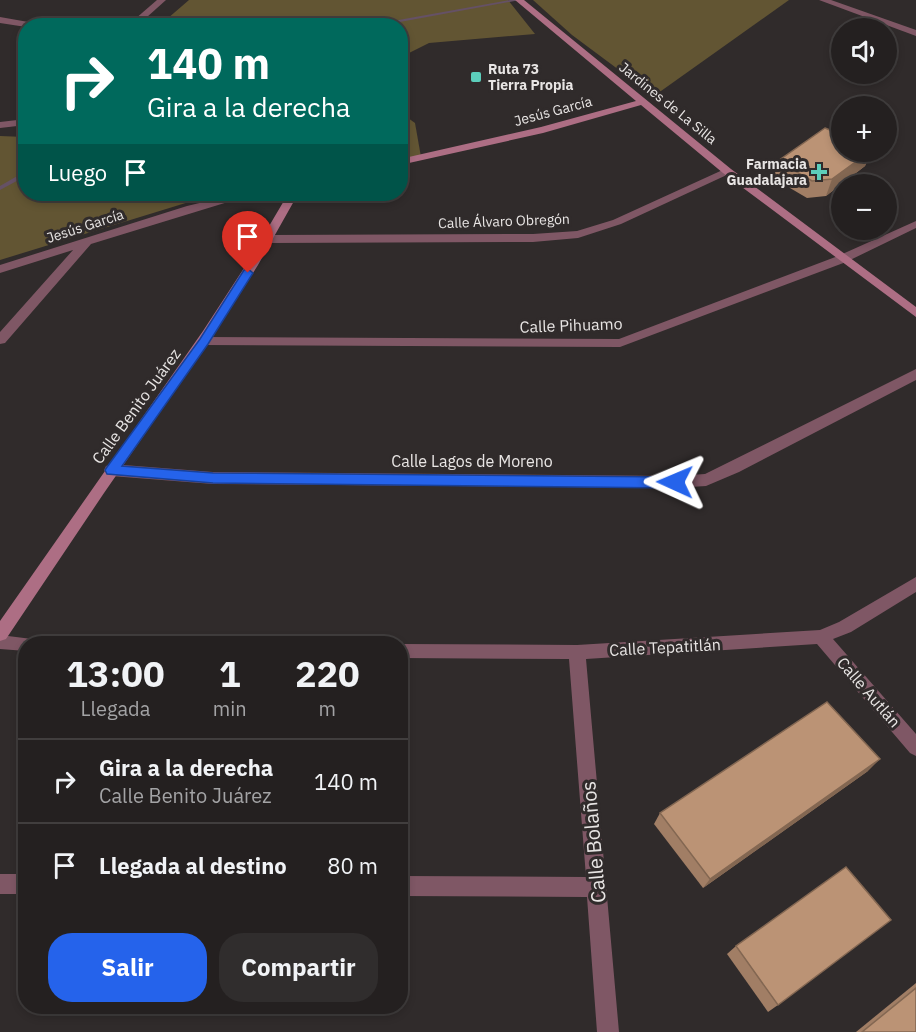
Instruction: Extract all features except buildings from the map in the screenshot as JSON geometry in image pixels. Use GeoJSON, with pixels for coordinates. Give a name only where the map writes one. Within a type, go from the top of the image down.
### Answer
{"type":"FeatureCollection","features":[{"type":"Feature","properties":{"kind":"street"},"geometry":{"type":"LineString","coordinates":[[141,18],[162,0]]}},
{"type":"Feature","properties":{"kind":"street","name":"Jardines de La Silla"},"geometry":{"type":"LineString","coordinates":[[519,0],[727,171],[916,313]]}},
{"type":"Feature","properties":{"kind":"street"},"geometry":{"type":"LineString","coordinates":[[824,0],[916,33]]}},
{"type":"Feature","properties":{"kind":"street"},"geometry":{"type":"LineString","coordinates":[[0,20],[18,23]]}},
{"type":"Feature","properties":{"kind":"street","name":"Jesús García"},"geometry":{"type":"LineString","coordinates":[[408,160],[543,130],[642,102]]}},
{"type":"Feature","properties":{"kind":"street"},"geometry":{"type":"LineString","coordinates":[[12,123],[18,118]]}},
{"type":"Feature","properties":{"kind":"street"},"geometry":{"type":"LineString","coordinates":[[0,125],[18,123]]}},
{"type":"Feature","properties":{"kind":"street","name":"Calle Álvaro Obregón"},"geometry":{"type":"LineString","coordinates":[[269,238],[533,238],[578,234],[617,222],[727,171]]}},
{"type":"Feature","properties":{"kind":"street","name":"Jesús García"},"geometry":{"type":"LineString","coordinates":[[0,269],[88,240],[224,201]]}},
{"type":"Feature","properties":{"kind":"street","name":"Calle Benito Juárez"},"geometry":{"type":"LineString","coordinates":[[0,634],[111,470],[204,341],[269,238],[289,201]]}},
{"type":"Feature","properties":{"kind":"street","name":"Calle Pihuamo"},"geometry":{"type":"LineString","coordinates":[[204,341],[620,343],[842,259],[916,225]]}},
{"type":"Feature","properties":{"kind":"street"},"geometry":{"type":"LineString","coordinates":[[0,340],[88,240]]}},
{"type":"Feature","properties":{"kind":"street","name":"Calle Lagos de Moreno"},"geometry":{"type":"LineString","coordinates":[[111,470],[213,478],[675,482],[706,480],[734,468],[916,374]]}},
{"type":"Feature","properties":{"kind":"street","name":"Calle Tepatitlán"},"geometry":{"type":"LineString","coordinates":[[408,651],[577,652],[821,637],[845,627],[916,584]]}},
{"type":"Feature","properties":{"kind":"street","name":"Calle Autlán"},"geometry":{"type":"LineString","coordinates":[[821,637],[916,747]]}},
{"type":"Feature","properties":{"kind":"street"},"geometry":{"type":"LineString","coordinates":[[0,642],[18,643]]}},
{"type":"Feature","properties":{"kind":"street","name":"Calle Bolaños"},"geometry":{"type":"LineString","coordinates":[[577,652],[608,1032]]}},
{"type":"Feature","properties":{"kind":"street"},"geometry":{"type":"LineString","coordinates":[[0,884],[18,884]]}},
{"type":"Feature","properties":{"kind":"street"},"geometry":{"type":"LineString","coordinates":[[408,886],[597,887]]}},
{"type":"Feature","properties":{"kind":"shaded area"},"geometry":{"type":"Polygon","coordinates":[[[189,0],[508,0],[535,34],[429,43],[408,54],[408,18],[168,18],[189,0]]]}},
{"type":"Feature","properties":{"kind":"shaded area"},"geometry":{"type":"Polygon","coordinates":[[[533,0],[789,0],[654,96],[572,35],[533,0]]]}},
{"type":"Feature","properties":{"kind":"shaded area"},"geometry":{"type":"Polygon","coordinates":[[[408,118],[415,123],[421,157],[408,160],[408,118]]]}},
{"type":"Feature","properties":{"kind":"shaded area"},"geometry":{"type":"Polygon","coordinates":[[[0,136],[18,137],[18,201],[192,201],[0,260],[0,136]]]}},
{"type":"Feature","properties":{"kind":"waterway"},"geometry":{"type":"LineString","coordinates":[[408,19],[518,0]]}},
{"type":"Feature","properties":{"kind":"waterway"},"geometry":{"type":"LineString","coordinates":[[0,188],[18,178]]}},
{"type":"Feature","properties":{"kind":"place","name":"Ruta 73 Tierra Propia"},"geometry":{"type":"Point","coordinates":[476,77]}},
{"type":"Feature","properties":{"kind":"place","name":"Farmacia Guadalajara"},"geometry":{"type":"Point","coordinates":[819,172]}},
{"type":"Feature","properties":{"kind":"route"},"geometry":{"type":"LineString","coordinates":[[248,273],[204,341],[111,470],[213,478],[675,482]]}}]}
